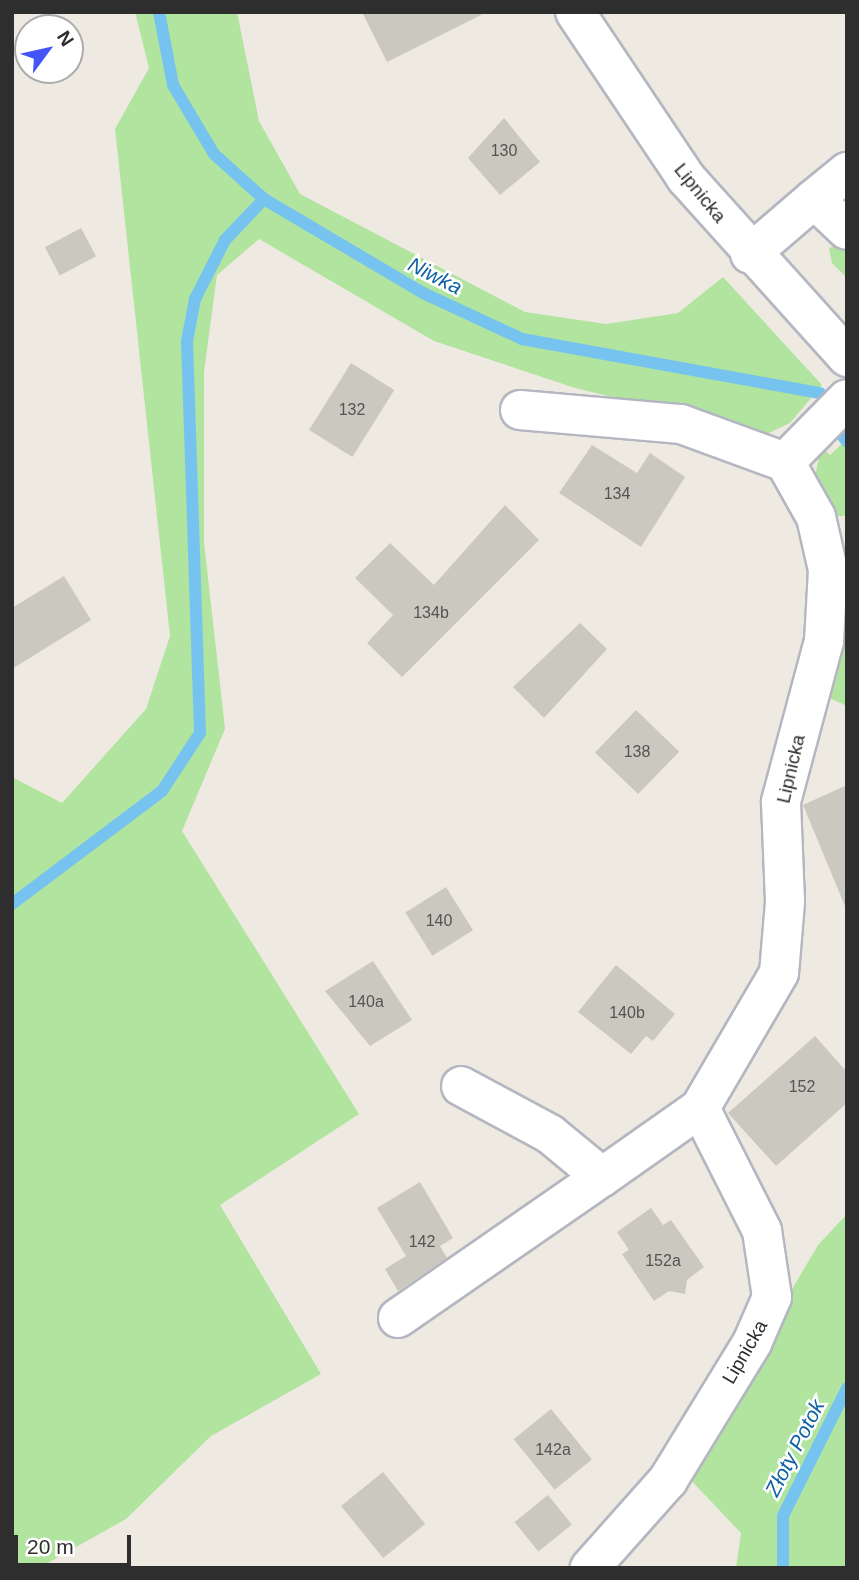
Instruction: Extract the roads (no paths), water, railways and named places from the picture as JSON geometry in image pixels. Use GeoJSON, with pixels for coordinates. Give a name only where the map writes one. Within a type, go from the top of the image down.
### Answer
{"type":"FeatureCollection","features":[{"type":"Feature","properties":{"kind":"street","name":"Lipnicka"},"geometry":{"type":"LineString","coordinates":[[575,12],[635,107],[750,254],[847,357]]}},
{"type":"Feature","properties":{"kind":"street"},"geometry":{"type":"LineString","coordinates":[[750,254],[847,172]]}},
{"type":"Feature","properties":{"kind":"street"},"geometry":{"type":"LineString","coordinates":[[814,199],[847,230]]}},
{"type":"Feature","properties":{"kind":"street"},"geometry":{"type":"LineString","coordinates":[[520,410],[681,424],[793,453],[844,402]]}},
{"type":"Feature","properties":{"kind":"street","name":"Lipnicka"},"geometry":{"type":"LineString","coordinates":[[398,1318],[700,1108],[767,999],[785,941],[781,802],[824,641],[828,570],[816,517],[793,453]]}},
{"type":"Feature","properties":{"kind":"street"},"geometry":{"type":"LineString","coordinates":[[461,1086],[550,1135],[602,1177]]}},
{"type":"Feature","properties":{"kind":"street","name":"Lipnicka"},"geometry":{"type":"LineString","coordinates":[[590,1568],[668,1480],[752,1343],[772,1297],[762,1231],[700,1108]]}},
{"type":"Feature","properties":{"kind":"waterway","name":"Niwka"},"geometry":{"type":"LineString","coordinates":[[159,12],[173,85],[214,154],[264,199],[423,293],[522,339],[820,393]]}},
{"type":"Feature","properties":{"kind":"waterway"},"geometry":{"type":"LineString","coordinates":[[12,904],[162,791],[200,733],[187,341],[195,299],[225,240],[264,199]]}},
{"type":"Feature","properties":{"kind":"waterway","name":"Złoty Potok"},"geometry":{"type":"LineString","coordinates":[[831,420],[847,442]]}},
{"type":"Feature","properties":{"kind":"waterway","name":"Złoty Potok"},"geometry":{"type":"LineString","coordinates":[[783,1568],[783,1516],[847,1388]]}}]}
